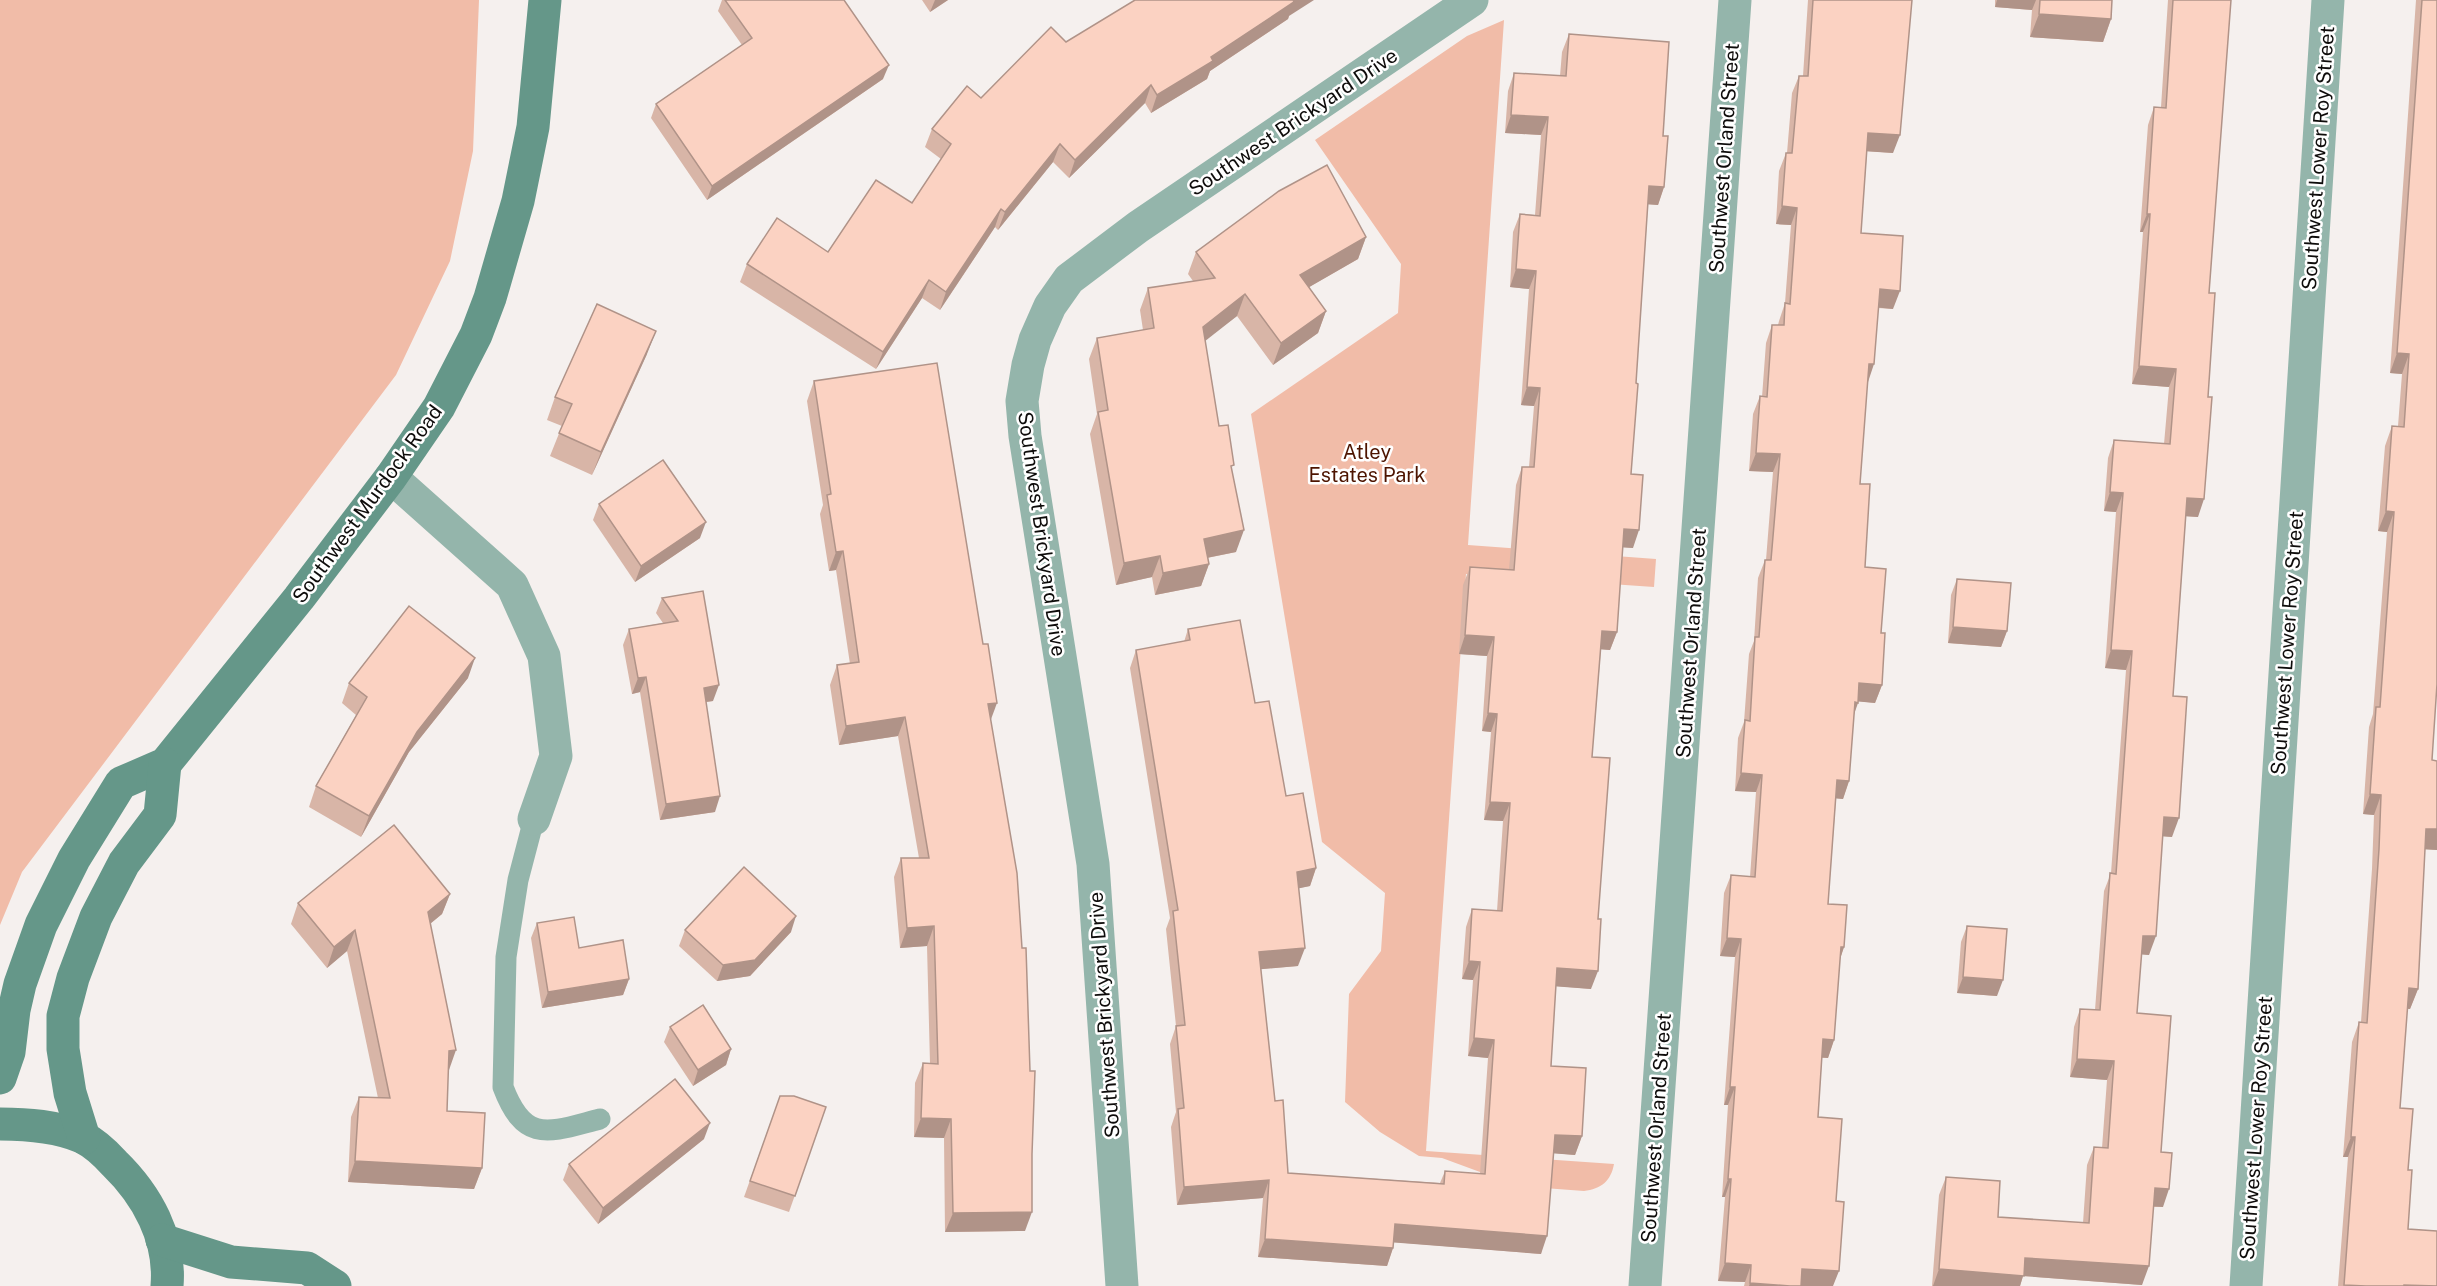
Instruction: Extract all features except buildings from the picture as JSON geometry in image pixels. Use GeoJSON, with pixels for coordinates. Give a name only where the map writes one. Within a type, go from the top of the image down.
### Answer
{"type":"FeatureCollection","features":[{"type":"Feature","properties":{"kind":"main road","name":"Southwest Murdock Road"},"geometry":{"type":"LineString","coordinates":[[0,1078],[9,1052],[20,984],[41,925],[70,868],[121,783],[165,764],[299,598],[391,477],[439,407],[476,334],[490,298],[518,201],[533,127],[545,0]]}},
{"type":"Feature","properties":{"kind":"main road"},"geometry":{"type":"LineString","coordinates":[[84,1138],[70,1094],[63,1049],[63,1016],[73,978],[96,917],[124,863],[160,815],[165,764]]}},
{"type":"Feature","properties":{"kind":"main road"},"geometry":{"type":"LineString","coordinates":[[0,1124],[57,1128],[84,1138],[105,1153],[136,1184],[153,1212],[162,1240],[168,1276],[167,1286]]}},
{"type":"Feature","properties":{"kind":"main road"},"geometry":{"type":"LineString","coordinates":[[162,1240],[231,1262],[306,1268],[335,1286]]}},
{"type":"Feature","properties":{"kind":"street","name":"Southwest Brickyard Drive"},"geometry":{"type":"LineString","coordinates":[[1122,1286],[1093,864],[1024,436],[1022,401],[1028,365],[1035,340],[1050,306],[1069,279],[1138,227],[1472,0]]}},
{"type":"Feature","properties":{"kind":"street","name":"Southwest Orland Street"},"geometry":{"type":"LineString","coordinates":[[1645,1286],[1735,0]]}},
{"type":"Feature","properties":{"kind":"street","name":"Southwest Lower Roy Street"},"geometry":{"type":"LineString","coordinates":[[2246,1286],[2328,0]]}},
{"type":"Feature","properties":{"kind":"street"},"geometry":{"type":"LineString","coordinates":[[391,477],[512,585],[544,656],[556,756],[534,819]]}},
{"type":"Feature","properties":{"kind":"lane"},"geometry":{"type":"LineString","coordinates":[[534,819],[518,880],[506,957],[503,1087],[516,1113],[523,1122],[534,1129],[553,1131],[600,1119]]}},
{"type":"Feature","properties":{"kind":"green space"},"geometry":{"type":"Polygon","coordinates":[[[0,0],[479,0],[473,151],[450,261],[396,375],[22,872],[0,925],[0,0]]]}},
{"type":"Feature","properties":{"kind":"green space","name":"Atley Estates Park"},"geometry":{"type":"Polygon","coordinates":[[[1504,20],[1468,545],[1656,559],[1654,587],[1466,574],[1426,1151],[1614,1164],[1604,1183],[1584,1191],[1518,1186],[1442,1158],[1419,1156],[1380,1132],[1345,1102],[1349,994],[1381,951],[1385,893],[1322,842],[1251,414],[1398,313],[1401,264],[1315,140],[1467,36],[1504,20]]]}}]}
